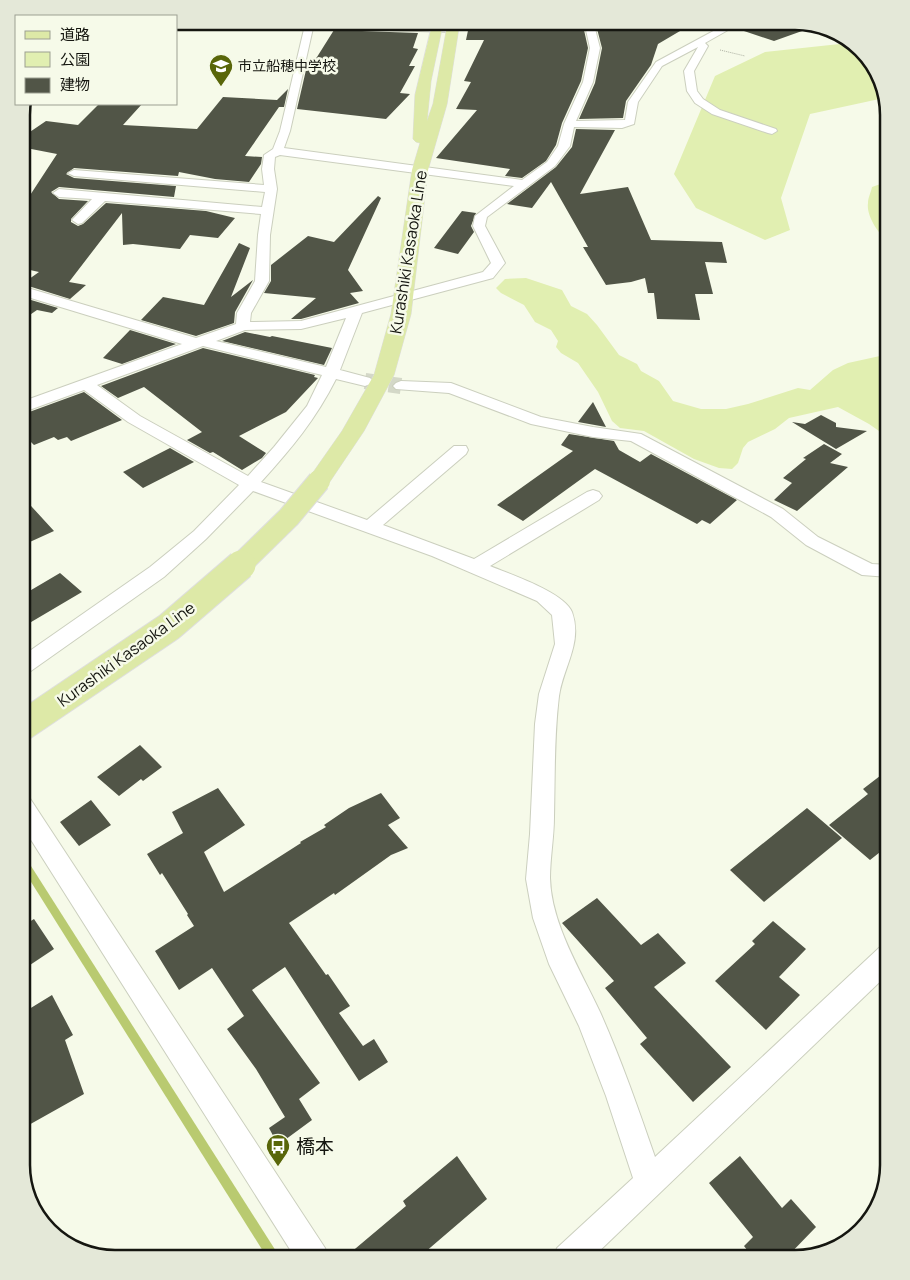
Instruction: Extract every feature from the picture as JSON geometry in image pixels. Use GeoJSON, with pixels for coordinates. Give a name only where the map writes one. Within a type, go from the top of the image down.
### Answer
{"type":"FeatureCollection","features":[{"type":"Feature","properties":{"kind":"main road","name":"Kurashiki Kasaoka Line"},"geometry":{"type":"LineString","coordinates":[[422,163],[419,126],[422,92],[435,30]]}},
{"type":"Feature","properties":{"kind":"main road","name":"Kurashiki Kasaoka Line"},"geometry":{"type":"LineString","coordinates":[[30,721],[169,627],[243,563],[289,517],[319,481],[353,431],[384,375],[401,314],[422,163],[440,104],[453,30]]}},
{"type":"Feature","properties":{"kind":"street"},"geometry":{"type":"LineString","coordinates":[[278,151],[285,131],[307,30]]}},
{"type":"Feature","properties":{"kind":"street"},"geometry":{"type":"LineString","coordinates":[[30,405],[243,326],[301,325],[488,275],[498,263],[479,226],[481,216],[551,164],[564,146],[569,124],[588,82],[595,48],[590,30]]}},
{"type":"Feature","properties":{"kind":"street"},"geometry":{"type":"LineString","coordinates":[[569,124],[622,125],[630,122],[633,102],[659,64],[701,44],[725,30]]}},
{"type":"Feature","properties":{"kind":"street"},"geometry":{"type":"LineString","coordinates":[[701,44],[689,71],[692,90],[699,101],[716,112],[772,131]]}},
{"type":"Feature","properties":{"kind":"street"},"geometry":{"type":"LineString","coordinates":[[243,326],[244,313],[262,281],[271,189],[268,169],[270,155],[278,151],[422,163],[525,184]]}},
{"type":"Feature","properties":{"kind":"street"},"geometry":{"type":"LineString","coordinates":[[74,173],[271,189]]}},
{"type":"Feature","properties":{"kind":"street"},"geometry":{"type":"LineString","coordinates":[[60,193],[268,211]]}},
{"type":"Feature","properties":{"kind":"street"},"geometry":{"type":"LineString","coordinates":[[78,220],[102,196]]}},
{"type":"Feature","properties":{"kind":"street"},"geometry":{"type":"LineString","coordinates":[[30,293],[199,342],[365,381]]}},
{"type":"Feature","properties":{"kind":"street"},"geometry":{"type":"LineString","coordinates":[[30,662],[158,572],[200,535],[250,484],[280,451],[314,407],[331,373],[356,310]]}},
{"type":"Feature","properties":{"kind":"street"},"geometry":{"type":"LineString","coordinates":[[86,384],[134,419],[250,484],[475,567],[544,596],[562,612],[565,644],[548,702],[538,879],[545,918],[562,964],[593,1028],[620,1096],[650,1182]]}},
{"type":"Feature","properties":{"kind":"street"},"geometry":{"type":"LineString","coordinates":[[402,386],[451,388],[537,421],[593,432],[635,437],[777,513],[812,541],[869,570],[880,571]]}},
{"type":"Feature","properties":{"kind":"street"},"geometry":{"type":"LineString","coordinates":[[370,527],[460,450]]}},
{"type":"Feature","properties":{"kind":"street"},"geometry":{"type":"LineString","coordinates":[[475,567],[593,496]]}},
{"type":"Feature","properties":{"kind":"street"},"geometry":{"type":"LineString","coordinates":[[30,818],[308,1250]]}},
{"type":"Feature","properties":{"kind":"street"},"geometry":{"type":"LineString","coordinates":[[578,1250],[880,965]]}},
{"type":"Feature","properties":{"kind":"path"},"geometry":{"type":"LineString","coordinates":[[701,44],[745,56]]}},
{"type":"Feature","properties":{"kind":"green space"},"geometry":{"type":"Polygon","coordinates":[[[842,44],[855,55],[869,73],[874,82],[878,99],[810,114],[781,198],[790,230],[765,240],[696,208],[674,174],[715,76],[765,52],[842,44]]]}},
{"type":"Feature","properties":{"kind":"green space"},"geometry":{"type":"Polygon","coordinates":[[[880,184],[880,234],[869,214],[868,199],[872,187],[880,184]]]}},
{"type":"Feature","properties":{"kind":"green space"},"geometry":{"type":"Polygon","coordinates":[[[526,278],[562,290],[571,306],[587,314],[619,355],[637,364],[641,371],[659,381],[673,401],[701,409],[726,409],[798,388],[810,390],[833,370],[848,363],[880,356],[880,432],[838,407],[789,418],[775,429],[748,442],[743,448],[738,463],[732,469],[719,468],[694,459],[644,431],[620,428],[612,421],[598,392],[578,363],[561,353],[556,347],[558,341],[551,330],[535,322],[524,305],[501,293],[496,288],[505,279],[526,278]]]}},
{"type":"Feature","properties":{"kind":"building"},"geometry":{"type":"Polygon","coordinates":[[[334,30],[418,33],[413,48],[418,49],[409,66],[415,66],[400,93],[410,94],[386,119],[297,109],[306,70],[317,57],[334,30]]]}},
{"type":"Feature","properties":{"kind":"building"},"geometry":{"type":"Polygon","coordinates":[[[468,30],[584,30],[588,48],[581,81],[562,123],[556,145],[546,161],[522,178],[505,176],[510,169],[436,158],[477,110],[456,109],[471,82],[464,81],[484,40],[466,40],[468,30]]]}},
{"type":"Feature","properties":{"kind":"building"},"geometry":{"type":"Polygon","coordinates":[[[597,30],[682,30],[658,44],[651,65],[626,101],[623,118],[579,119],[595,83],[602,48],[597,30]]]}},
{"type":"Feature","properties":{"kind":"building"},"geometry":{"type":"Polygon","coordinates":[[[741,30],[803,30],[774,41],[741,30]]]}},
{"type":"Feature","properties":{"kind":"building"},"geometry":{"type":"Polygon","coordinates":[[[288,89],[284,107],[279,107],[245,156],[262,157],[261,164],[249,182],[215,179],[179,172],[178,176],[74,168],[66,174],[74,178],[176,186],[174,197],[59,187],[51,192],[59,199],[88,201],[71,219],[71,222],[78,226],[83,224],[106,203],[206,211],[235,218],[218,238],[190,235],[180,249],[133,244],[123,245],[122,213],[69,282],[86,285],[70,299],[30,286],[30,278],[39,272],[30,270],[30,195],[57,154],[30,149],[30,132],[46,121],[78,125],[98,105],[141,105],[123,125],[197,129],[223,97],[277,100],[288,89]]]}},
{"type":"Feature","properties":{"kind":"building"},"geometry":{"type":"Polygon","coordinates":[[[576,129],[615,130],[580,194],[628,187],[651,240],[722,242],[727,263],[705,262],[713,294],[695,294],[700,320],[657,319],[654,293],[648,293],[645,278],[606,285],[583,247],[588,247],[551,182],[532,208],[507,204],[556,167],[572,147],[576,129]]]}},
{"type":"Feature","properties":{"kind":"building"},"geometry":{"type":"Polygon","coordinates":[[[378,196],[381,198],[348,270],[363,291],[350,293],[359,303],[301,319],[291,319],[316,298],[264,293],[271,281],[271,265],[308,236],[334,242],[378,196]]]}},
{"type":"Feature","properties":{"kind":"building"},"geometry":{"type":"Polygon","coordinates":[[[462,211],[476,213],[471,226],[474,232],[458,254],[434,248],[462,211]]]}},
{"type":"Feature","properties":{"kind":"building"},"geometry":{"type":"Polygon","coordinates":[[[239,243],[250,248],[231,297],[253,280],[235,312],[234,323],[196,336],[141,320],[163,297],[204,305],[239,243]]]}},
{"type":"Feature","properties":{"kind":"building"},"geometry":{"type":"Polygon","coordinates":[[[30,300],[58,308],[52,313],[37,310],[30,315],[30,300]]]}},
{"type":"Feature","properties":{"kind":"building"},"geometry":{"type":"Polygon","coordinates":[[[130,330],[176,344],[122,364],[103,358],[130,330]]]}},
{"type":"Feature","properties":{"kind":"building"},"geometry":{"type":"Polygon","coordinates":[[[245,332],[332,348],[324,365],[222,341],[245,332]]]}},
{"type":"Feature","properties":{"kind":"building"},"geometry":{"type":"Polygon","coordinates":[[[203,348],[315,375],[314,377],[318,378],[286,412],[239,436],[266,453],[262,458],[242,470],[213,452],[210,453],[187,440],[202,432],[144,387],[118,398],[101,386],[203,348]]]}},
{"type":"Feature","properties":{"kind":"building"},"geometry":{"type":"Polygon","coordinates":[[[84,392],[122,420],[71,441],[67,437],[58,440],[54,437],[34,445],[30,441],[30,412],[84,392]]]}},
{"type":"Feature","properties":{"kind":"building"},"geometry":{"type":"Polygon","coordinates":[[[593,402],[606,427],[578,422],[593,402]]]}},
{"type":"Feature","properties":{"kind":"building"},"geometry":{"type":"Polygon","coordinates":[[[821,415],[836,423],[836,427],[867,431],[836,449],[792,422],[805,424],[821,415]]]}},
{"type":"Feature","properties":{"kind":"building"},"geometry":{"type":"Polygon","coordinates":[[[569,434],[614,441],[619,450],[640,462],[651,454],[737,500],[710,524],[702,520],[697,524],[595,469],[523,521],[497,505],[573,451],[561,445],[569,434]]]}},
{"type":"Feature","properties":{"kind":"building"},"geometry":{"type":"Polygon","coordinates":[[[824,444],[842,454],[830,463],[848,467],[797,511],[774,500],[792,483],[783,478],[806,459],[803,458],[824,444]]]}},
{"type":"Feature","properties":{"kind":"building"},"geometry":{"type":"Polygon","coordinates":[[[170,448],[194,462],[143,488],[123,472],[170,448]]]}},
{"type":"Feature","properties":{"kind":"building"},"geometry":{"type":"Polygon","coordinates":[[[30,505],[54,531],[30,542],[30,505]]]}},
{"type":"Feature","properties":{"kind":"building"},"geometry":{"type":"Polygon","coordinates":[[[60,573],[82,592],[30,623],[30,591],[60,573]]]}},
{"type":"Feature","properties":{"kind":"building"},"geometry":{"type":"Polygon","coordinates":[[[140,745],[162,767],[143,781],[141,779],[119,796],[97,777],[140,745]]]}},
{"type":"Feature","properties":{"kind":"building"},"geometry":{"type":"Polygon","coordinates":[[[880,776],[880,852],[870,860],[829,825],[868,794],[863,789],[880,776]]]}},
{"type":"Feature","properties":{"kind":"building"},"geometry":{"type":"Polygon","coordinates":[[[218,788],[245,825],[204,852],[224,892],[326,827],[324,825],[349,808],[381,793],[400,818],[388,825],[408,848],[391,855],[335,895],[334,893],[289,923],[350,1006],[339,1013],[363,1046],[374,1039],[388,1062],[359,1081],[285,967],[252,990],[320,1083],[299,1099],[312,1120],[278,1145],[269,1128],[285,1117],[256,1069],[227,1029],[244,1016],[212,968],[179,990],[155,951],[194,926],[162,873],[160,875],[147,854],[183,833],[172,812],[218,788]]]}},
{"type":"Feature","properties":{"kind":"building"},"geometry":{"type":"Polygon","coordinates":[[[91,800],[111,825],[79,846],[60,822],[91,800]]]}},
{"type":"Feature","properties":{"kind":"building"},"geometry":{"type":"Polygon","coordinates":[[[807,808],[842,838],[764,902],[730,870],[807,808]]]}},
{"type":"Feature","properties":{"kind":"building"},"geometry":{"type":"Polygon","coordinates":[[[597,898],[641,945],[658,933],[686,963],[654,987],[731,1067],[693,1102],[640,1044],[647,1038],[605,988],[614,981],[562,923],[597,898]]]}},
{"type":"Feature","properties":{"kind":"building"},"geometry":{"type":"Polygon","coordinates":[[[34,919],[54,949],[30,965],[30,921],[34,919]]]}},
{"type":"Feature","properties":{"kind":"building"},"geometry":{"type":"Polygon","coordinates":[[[773,921],[806,949],[779,977],[800,995],[766,1030],[715,981],[755,944],[752,941],[773,921]]]}},
{"type":"Feature","properties":{"kind":"building"},"geometry":{"type":"Polygon","coordinates":[[[52,995],[73,1035],[65,1040],[84,1094],[30,1124],[30,1008],[52,995]]]}},
{"type":"Feature","properties":{"kind":"building"},"geometry":{"type":"Polygon","coordinates":[[[457,1156],[487,1199],[428,1250],[354,1250],[406,1206],[403,1201],[457,1156]]]}},
{"type":"Feature","properties":{"kind":"building"},"geometry":{"type":"Polygon","coordinates":[[[740,1156],[782,1208],[791,1199],[816,1227],[794,1250],[747,1250],[744,1246],[753,1237],[709,1183],[740,1156]]]}},
{"type":"Feature","properties":{"kind":"waterway"},"geometry":{"type":"LineString","coordinates":[[30,872],[269,1250]]}},
{"type":"Feature","properties":{"kind":"tunnel"},"geometry":{"type":"LineString","coordinates":[[365,381],[401,386]]}},
{"type":"Feature","properties":{"kind":"place","name":"市立船穂中学校"},"geometry":{"type":"Point","coordinates":[221,87]}},
{"type":"Feature","properties":{"kind":"place","name":"橋本"},"geometry":{"type":"Point","coordinates":[278,1167]}}]}
